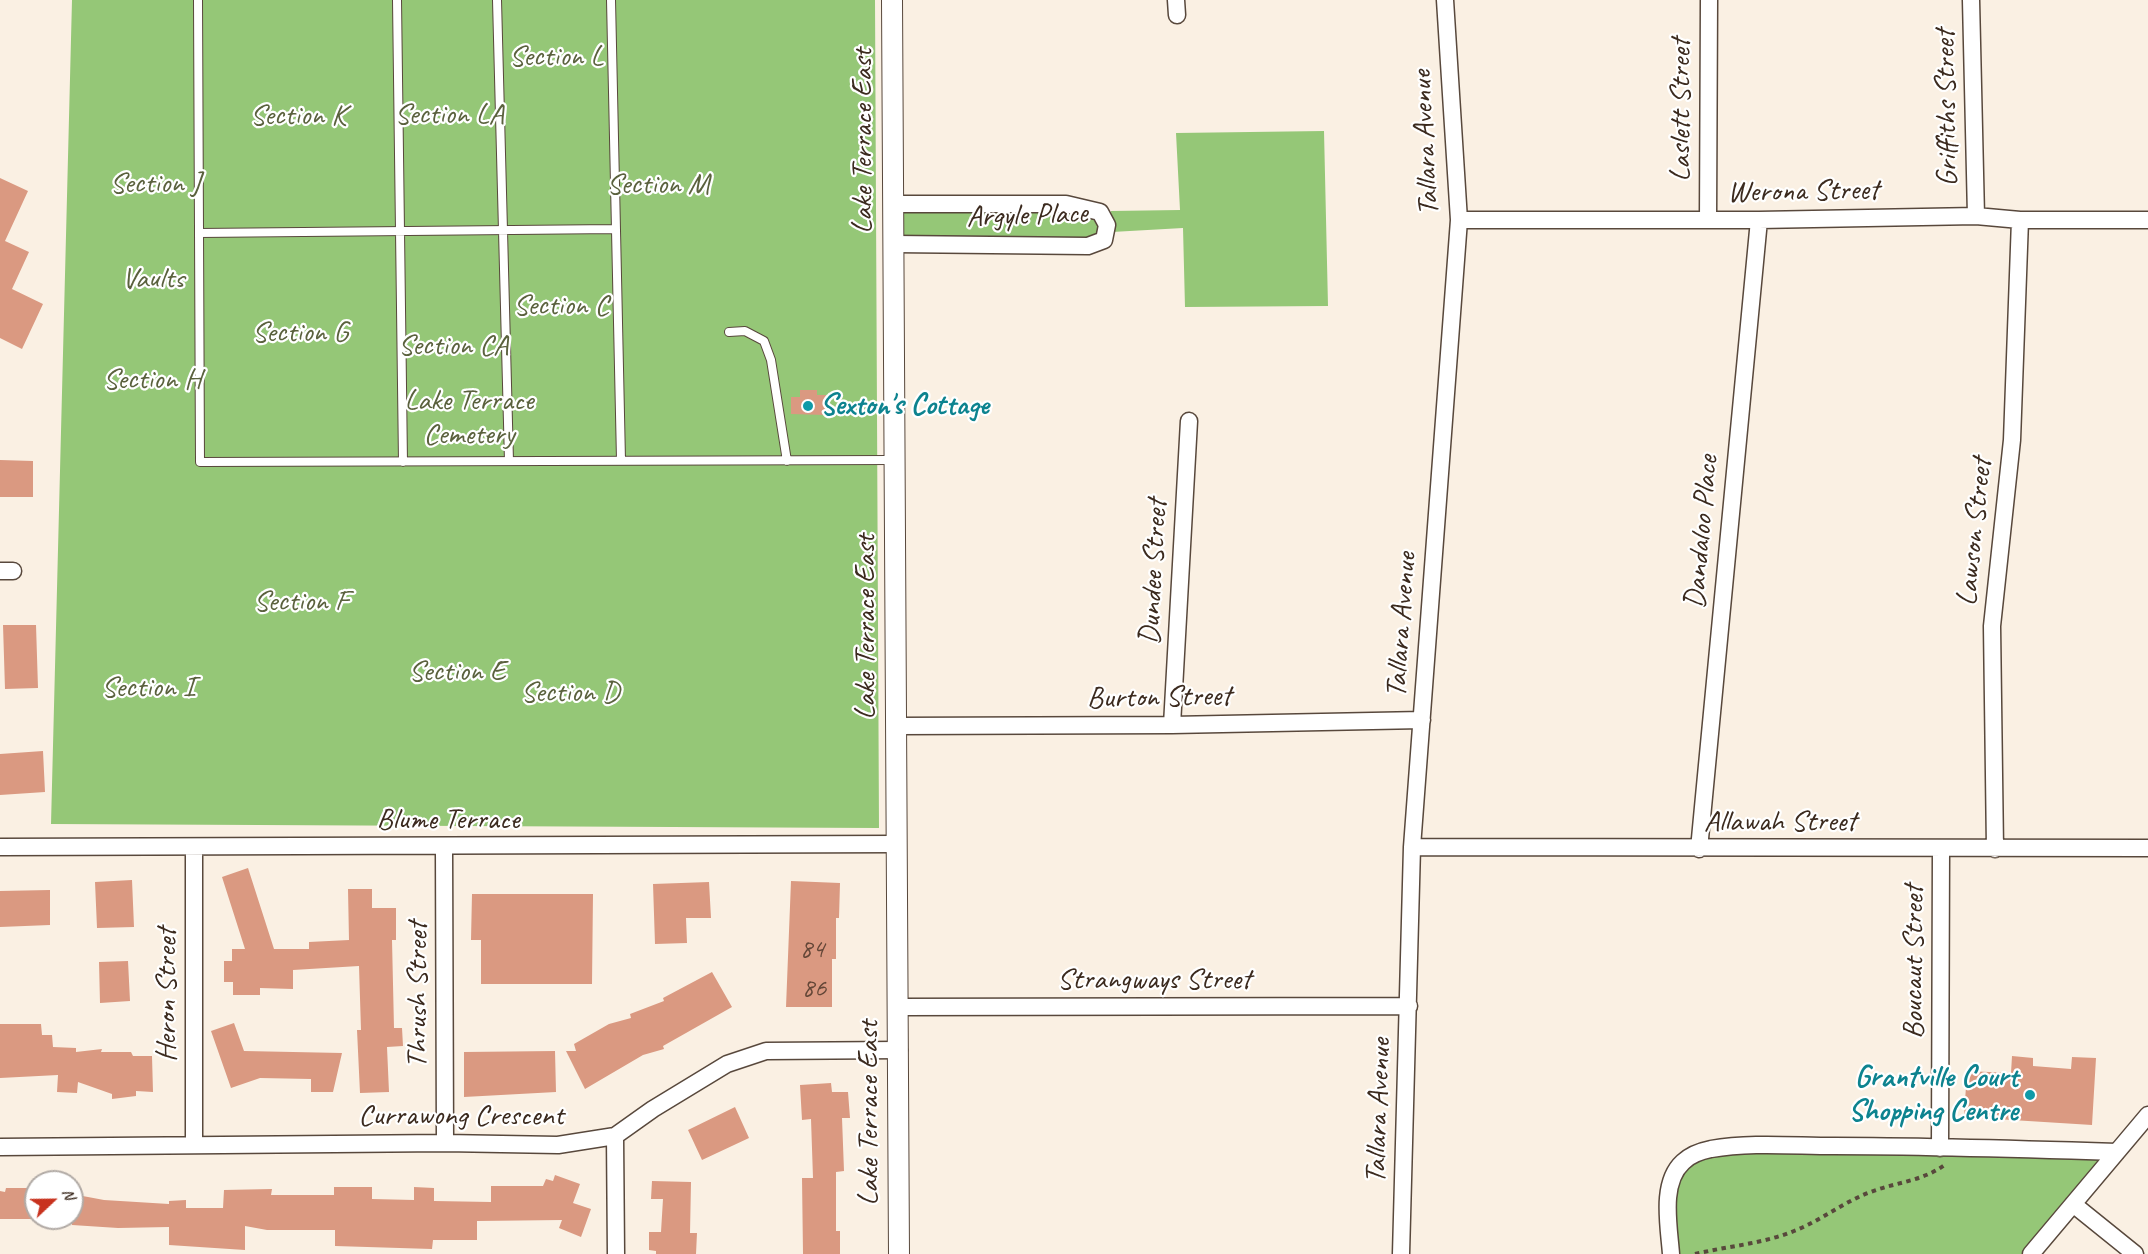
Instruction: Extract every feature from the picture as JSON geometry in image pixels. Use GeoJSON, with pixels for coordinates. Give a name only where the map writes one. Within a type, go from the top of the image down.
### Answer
{"type":"FeatureCollection","features":[{"type":"Feature","properties":{"kind":"street","name":"Lake Terrace East"},"geometry":{"type":"LineString","coordinates":[[892,0],[899,1254]]}},
{"type":"Feature","properties":{"kind":"street","name":"Tallara Avenue"},"geometry":{"type":"LineString","coordinates":[[1401,1254],[1412,847],[1459,220],[1445,0]]}},
{"type":"Feature","properties":{"kind":"street","name":"Laslett Street"},"geometry":{"type":"LineString","coordinates":[[1708,220],[1709,0]]}},
{"type":"Feature","properties":{"kind":"street","name":"Griffiths Street"},"geometry":{"type":"LineString","coordinates":[[1971,0],[1976,216]]}},
{"type":"Feature","properties":{"kind":"street","name":"Argyle Place"},"geometry":{"type":"LineString","coordinates":[[893,204],[1066,204],[1100,212],[1107,225],[1104,240],[1088,246],[894,244]]}},
{"type":"Feature","properties":{"kind":"street","name":"Werona Street"},"geometry":{"type":"LineString","coordinates":[[1459,220],[1759,220],[1976,216],[2020,220],[2148,220]]}},
{"type":"Feature","properties":{"kind":"street","name":"Dandaloo Place"},"geometry":{"type":"LineString","coordinates":[[1699,849],[1759,220]]}},
{"type":"Feature","properties":{"kind":"street","name":"Lawson Street"},"geometry":{"type":"LineString","coordinates":[[1995,849],[1992,626],[2012,440],[2020,220]]}},
{"type":"Feature","properties":{"kind":"street","name":"Dundee Street"},"geometry":{"type":"LineString","coordinates":[[1172,725],[1189,421]]}},
{"type":"Feature","properties":{"kind":"street","name":"Burton Street"},"geometry":{"type":"LineString","coordinates":[[897,726],[1172,725],[1422,720]]}},
{"type":"Feature","properties":{"kind":"street","name":"Blume Terrace"},"geometry":{"type":"LineString","coordinates":[[0,847],[444,848],[897,844]]}},
{"type":"Feature","properties":{"kind":"street","name":"Heron Street"},"geometry":{"type":"LineString","coordinates":[[194,847],[194,1144]]}},
{"type":"Feature","properties":{"kind":"street","name":"Allawah Street"},"geometry":{"type":"LineString","coordinates":[[1412,847],[2148,848]]}},
{"type":"Feature","properties":{"kind":"street","name":"Thrush Street"},"geometry":{"type":"LineString","coordinates":[[444,848],[445,1143]]}},
{"type":"Feature","properties":{"kind":"street","name":"Boucaut Street"},"geometry":{"type":"LineString","coordinates":[[1940,1148],[1941,849]]}},
{"type":"Feature","properties":{"kind":"street","name":"Strangways Street"},"geometry":{"type":"LineString","coordinates":[[899,1007],[1409,1006]]}},
{"type":"Feature","properties":{"kind":"street","name":"Currawong Crescent"},"geometry":{"type":"LineString","coordinates":[[0,1148],[194,1144],[558,1145],[615,1136],[653,1109],[727,1064],[766,1051],[899,1050]]}},
{"type":"Feature","properties":{"kind":"street"},"geometry":{"type":"LineString","coordinates":[[2031,1254],[2148,1115]]}},
{"type":"Feature","properties":{"kind":"street"},"geometry":{"type":"LineString","coordinates":[[615,1136],[616,1254]]}},
{"type":"Feature","properties":{"kind":"street"},"geometry":{"type":"LineString","coordinates":[[1671,1254],[1668,1201],[1673,1174],[1683,1161],[1696,1153],[1735,1146],[2117,1152]]}},
{"type":"Feature","properties":{"kind":"street"},"geometry":{"type":"LineString","coordinates":[[2073,1204],[2135,1254]]}},
{"type":"Feature","properties":{"kind":"lane"},"geometry":{"type":"LineString","coordinates":[[198,0],[200,462],[895,460]]}},
{"type":"Feature","properties":{"kind":"lane"},"geometry":{"type":"LineString","coordinates":[[397,0],[403,462]]}},
{"type":"Feature","properties":{"kind":"lane"},"geometry":{"type":"LineString","coordinates":[[497,0],[509,461]]}},
{"type":"Feature","properties":{"kind":"lane"},"geometry":{"type":"LineString","coordinates":[[611,0],[621,460]]}},
{"type":"Feature","properties":{"kind":"lane"},"geometry":{"type":"LineString","coordinates":[[199,233],[616,229]]}},
{"type":"Feature","properties":{"kind":"lane"},"geometry":{"type":"LineString","coordinates":[[729,332],[746,331],[764,341],[771,360],[787,461]]}},
{"type":"Feature","properties":{"kind":"path"},"geometry":{"type":"LineString","coordinates":[[1695,1254],[1748,1245],[1796,1231],[1839,1206],[1871,1191],[1929,1176],[1968,1148]]}},
{"type":"Feature","properties":{"kind":"green space","name":"Lake Terrace Cemetery"},"geometry":{"type":"Polygon","coordinates":[[[72,0],[875,0],[879,828],[51,824],[72,0]]]}},
{"type":"Feature","properties":{"kind":"green space"},"geometry":{"type":"Polygon","coordinates":[[[1324,131],[1328,306],[1185,307],[1183,228],[1112,232],[1111,211],[1180,210],[1176,133],[1324,131]]]}},
{"type":"Feature","properties":{"kind":"green space"},"geometry":{"type":"Polygon","coordinates":[[[896,208],[1067,208],[1097,215],[1101,236],[1087,242],[898,240],[896,208]]]}},
{"type":"Feature","properties":{"kind":"green space"},"geometry":{"type":"Polygon","coordinates":[[[1732,1151],[2107,1155],[2023,1254],[1673,1254],[1673,1200],[1681,1174],[1689,1164],[1704,1155],[1732,1151]]]}},
{"type":"Feature","properties":{"kind":"building"},"geometry":{"type":"Polygon","coordinates":[[[0,178],[28,191],[5,241],[29,252],[12,289],[43,304],[22,349],[0,338],[0,178]]]}},
{"type":"Feature","properties":{"kind":"building","name":"Sexton's Cottage"},"geometry":{"type":"Polygon","coordinates":[[[800,390],[817,390],[817,395],[826,395],[825,415],[791,414],[791,397],[800,397],[800,390]]]}},
{"type":"Feature","properties":{"kind":"building"},"geometry":{"type":"Polygon","coordinates":[[[0,460],[33,461],[33,497],[0,497],[0,460]]]}},
{"type":"Feature","properties":{"kind":"building"},"geometry":{"type":"Polygon","coordinates":[[[3,625],[36,625],[38,688],[5,689],[3,625]]]}},
{"type":"Feature","properties":{"kind":"building"},"geometry":{"type":"Polygon","coordinates":[[[43,751],[45,792],[0,795],[0,754],[43,751]]]}},
{"type":"Feature","properties":{"kind":"building"},"geometry":{"type":"Polygon","coordinates":[[[248,868],[274,949],[309,949],[309,942],[349,940],[348,889],[372,889],[372,908],[396,908],[396,940],[392,940],[394,1028],[402,1028],[403,1046],[387,1047],[389,1092],[360,1093],[357,1030],[361,1030],[359,966],[293,970],[293,989],[260,988],[260,995],[233,995],[233,982],[224,982],[224,961],[232,961],[232,949],[245,949],[222,877],[248,868]]]}},
{"type":"Feature","properties":{"kind":"building"},"geometry":{"type":"Polygon","coordinates":[[[132,880],[134,927],[97,928],[95,882],[132,880]]]}},
{"type":"Feature","properties":{"kind":"building"},"geometry":{"type":"Polygon","coordinates":[[[791,881],[840,883],[839,918],[836,918],[836,959],[832,959],[832,1007],[786,1007],[791,881]]]}},
{"type":"Feature","properties":{"kind":"building"},"geometry":{"type":"Polygon","coordinates":[[[709,882],[711,918],[686,918],[687,943],[655,944],[653,884],[709,882]]]}},
{"type":"Feature","properties":{"kind":"building"},"geometry":{"type":"Polygon","coordinates":[[[50,890],[50,925],[0,927],[0,891],[50,890]]]}},
{"type":"Feature","properties":{"kind":"building"},"geometry":{"type":"Polygon","coordinates":[[[472,894],[593,894],[592,984],[481,984],[481,940],[471,940],[472,894]]]}},
{"type":"Feature","properties":{"kind":"building"},"geometry":{"type":"Polygon","coordinates":[[[128,961],[130,1001],[100,1003],[99,962],[128,961]]]}},
{"type":"Feature","properties":{"kind":"building"},"geometry":{"type":"Polygon","coordinates":[[[712,972],[732,1007],[663,1046],[664,1049],[643,1055],[585,1089],[566,1051],[576,1051],[574,1044],[609,1024],[631,1018],[630,1014],[664,1001],[663,998],[712,972]]]}},
{"type":"Feature","properties":{"kind":"building"},"geometry":{"type":"Polygon","coordinates":[[[234,1023],[244,1051],[342,1053],[333,1092],[311,1092],[311,1079],[260,1078],[231,1088],[211,1031],[234,1023]]]}},
{"type":"Feature","properties":{"kind":"building"},"geometry":{"type":"Polygon","coordinates":[[[0,1024],[41,1024],[42,1035],[52,1035],[53,1047],[76,1048],[76,1052],[102,1049],[101,1052],[131,1052],[133,1056],[152,1056],[153,1092],[136,1091],[136,1096],[112,1099],[112,1094],[78,1082],[77,1093],[57,1092],[58,1075],[0,1078],[0,1024]]]}},
{"type":"Feature","properties":{"kind":"building"},"geometry":{"type":"Polygon","coordinates":[[[555,1051],[556,1092],[464,1097],[464,1052],[555,1051]]]}},
{"type":"Feature","properties":{"kind":"building","name":"Grantville Court Shopping Centre"},"geometry":{"type":"Polygon","coordinates":[[[2012,1056],[2033,1058],[2033,1066],[2071,1069],[2072,1057],[2096,1058],[2092,1125],[1964,1117],[1967,1071],[2011,1073],[2012,1056]]]}},
{"type":"Feature","properties":{"kind":"building"},"geometry":{"type":"Polygon","coordinates":[[[831,1083],[832,1092],[848,1092],[850,1118],[842,1118],[844,1171],[836,1172],[836,1231],[840,1231],[840,1254],[803,1254],[802,1178],[813,1178],[811,1119],[802,1120],[800,1085],[831,1083]]]}},
{"type":"Feature","properties":{"kind":"building"},"geometry":{"type":"Polygon","coordinates":[[[735,1107],[749,1138],[702,1160],[688,1130],[735,1107]]]}},
{"type":"Feature","properties":{"kind":"building"},"geometry":{"type":"Polygon","coordinates":[[[555,1175],[580,1184],[573,1203],[591,1209],[581,1237],[559,1228],[562,1220],[477,1221],[477,1240],[433,1240],[432,1249],[335,1246],[335,1230],[267,1230],[245,1226],[245,1250],[169,1245],[169,1227],[84,1226],[84,1196],[104,1200],[169,1204],[169,1201],[186,1200],[186,1208],[223,1208],[224,1190],[272,1189],[271,1195],[334,1195],[334,1187],[372,1187],[372,1199],[414,1200],[414,1187],[434,1188],[434,1201],[491,1202],[491,1186],[543,1186],[546,1179],[553,1181],[555,1175]]]}},
{"type":"Feature","properties":{"kind":"building"},"geometry":{"type":"Polygon","coordinates":[[[652,1181],[691,1182],[690,1233],[697,1233],[696,1254],[656,1254],[656,1251],[649,1250],[649,1232],[661,1232],[663,1199],[651,1199],[652,1181]]]}},
{"type":"Feature","properties":{"kind":"building"},"geometry":{"type":"Polygon","coordinates":[[[6,1188],[24,1188],[24,1219],[0,1219],[0,1191],[5,1192],[6,1188]]]}},
{"type":"Feature","properties":{"kind":"place","name":"Sexton's Cottage"},"geometry":{"type":"Point","coordinates":[808,406]}},
{"type":"Feature","properties":{"kind":"place","name":"Grantville Court Shopping Centre"},"geometry":{"type":"Point","coordinates":[2030,1095]}},
{"type":"Feature","properties":{"kind":"park label","name":"Section L"},"geometry":{"type":"Point","coordinates":[556,57]}},
{"type":"Feature","properties":{"kind":"park label","name":"Section LA"},"geometry":{"type":"Point","coordinates":[449,115]}},
{"type":"Feature","properties":{"kind":"park label","name":"Section K"},"geometry":{"type":"Point","coordinates":[298,116]}},
{"type":"Feature","properties":{"kind":"park label","name":"Section J"},"geometry":{"type":"Point","coordinates":[155,184]}},
{"type":"Feature","properties":{"kind":"park label","name":"Section M"},"geometry":{"type":"Point","coordinates":[658,185]}},
{"type":"Feature","properties":{"kind":"park label","name":"Vaults"},"geometry":{"type":"Point","coordinates":[153,279]}},
{"type":"Feature","properties":{"kind":"park label","name":"Section C"},"geometry":{"type":"Point","coordinates":[561,306]}},
{"type":"Feature","properties":{"kind":"park label","name":"Section G"},"geometry":{"type":"Point","coordinates":[300,333]}},
{"type":"Feature","properties":{"kind":"park label","name":"Section CA"},"geometry":{"type":"Point","coordinates":[453,346]}},
{"type":"Feature","properties":{"kind":"park label","name":"Section H"},"geometry":{"type":"Point","coordinates":[152,380]}},
{"type":"Feature","properties":{"kind":"park label","name":"Section F"},"geometry":{"type":"Point","coordinates":[301,602]}},
{"type":"Feature","properties":{"kind":"park label","name":"Section E"},"geometry":{"type":"Point","coordinates":[457,672]}},
{"type":"Feature","properties":{"kind":"park label","name":"Section I"},"geometry":{"type":"Point","coordinates":[148,688]}},
{"type":"Feature","properties":{"kind":"park label","name":"Section D"},"geometry":{"type":"Point","coordinates":[570,693]}}]}
